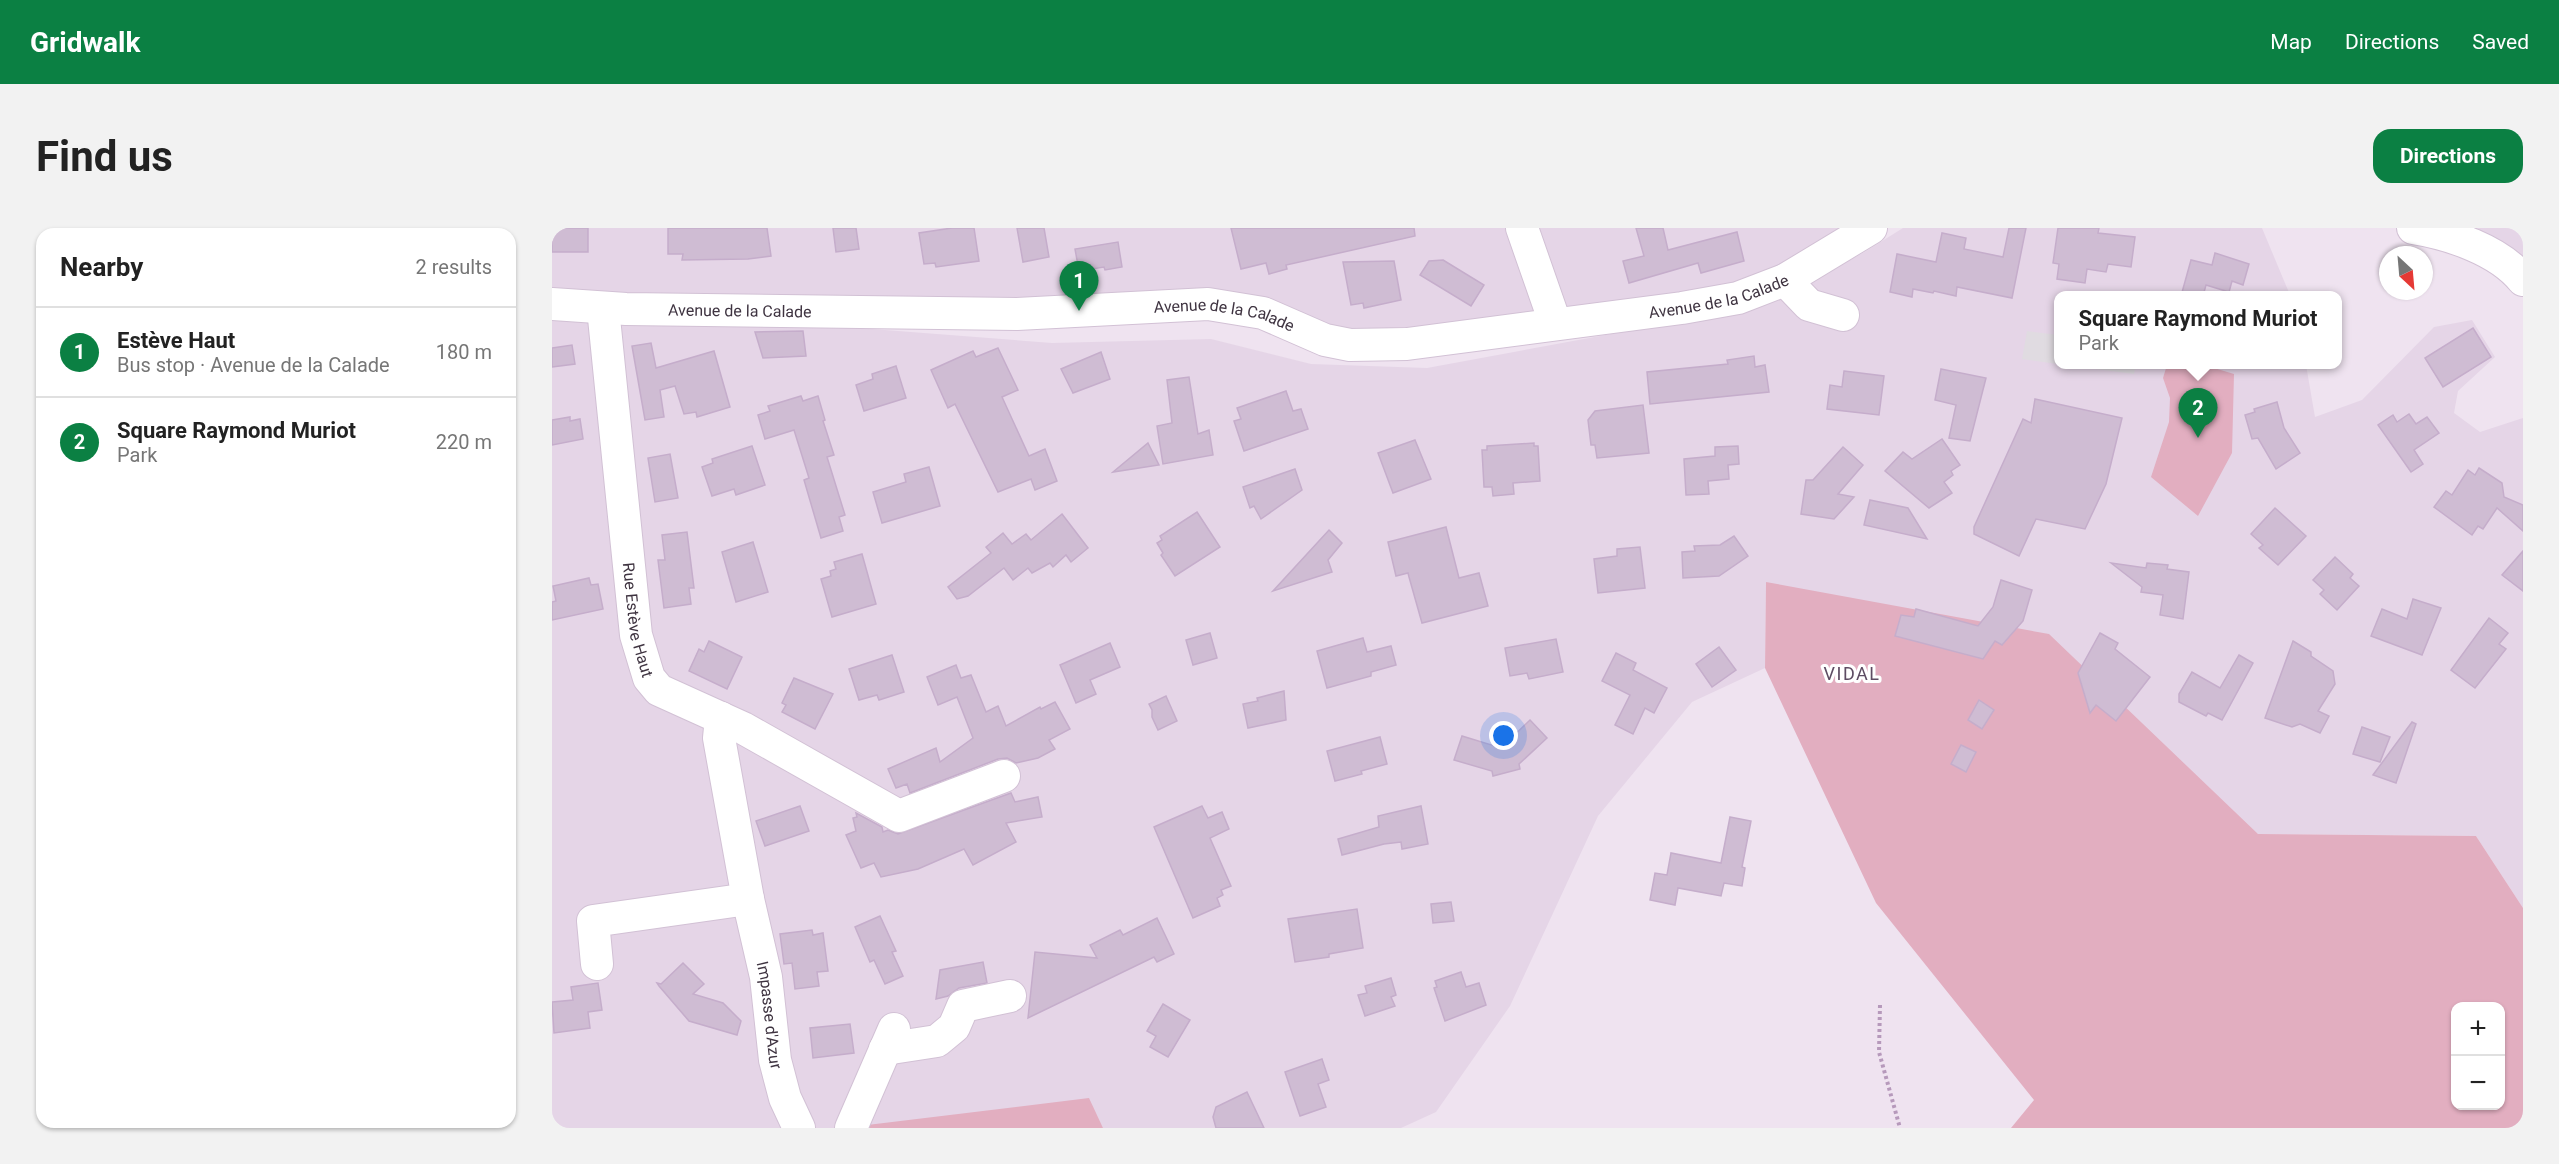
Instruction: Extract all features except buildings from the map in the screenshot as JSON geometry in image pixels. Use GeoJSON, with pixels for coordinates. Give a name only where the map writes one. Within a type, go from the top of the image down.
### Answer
{"type":"FeatureCollection","features":[{"type":"Feature","properties":{"kind":"street"},"geometry":{"type":"LineString","coordinates":[[1522,228],[1552,314],[1553,324]]}},
{"type":"Feature","properties":{"kind":"street","name":"Avenue de la Calade"},"geometry":{"type":"LineString","coordinates":[[552,304],[603,308],[1017,314],[1208,304],[1263,313],[1325,340],[1370,346],[1407,344],[1682,308],[1738,297],[1785,280],[1871,228]]}},
{"type":"Feature","properties":{"kind":"street"},"geometry":{"type":"LineString","coordinates":[[2413,228],[2435,231],[2482,248],[2523,280]]}},
{"type":"Feature","properties":{"kind":"street"},"geometry":{"type":"LineString","coordinates":[[1785,280],[1809,305],[1843,315]]}},
{"type":"Feature","properties":{"kind":"street","name":"Rue Estève Haut"},"geometry":{"type":"LineString","coordinates":[[603,308],[636,635],[649,678],[659,690],[743,728],[899,816],[1004,776]]}},
{"type":"Feature","properties":{"kind":"street","name":"Impasse d'Azur"},"geometry":{"type":"LineString","coordinates":[[721,718],[719,738],[748,899],[766,977],[775,1060],[785,1098],[799,1128]]}},
{"type":"Feature","properties":{"kind":"street"},"geometry":{"type":"LineString","coordinates":[[597,964],[593,921],[748,899]]}},
{"type":"Feature","properties":{"kind":"street"},"geometry":{"type":"LineString","coordinates":[[851,1128],[890,1037],[937,1041],[954,1028],[963,1006],[1010,996]]}},
{"type":"Feature","properties":{"kind":"path"},"geometry":{"type":"LineString","coordinates":[[1880,1005],[1879,1052],[1900,1128]]}},
{"type":"Feature","properties":{"kind":"shaded area"},"geometry":{"type":"Polygon","coordinates":[[[552,228],[1849,228],[1740,285],[1372,333],[1327,327],[1018,304],[625,299],[552,291],[552,228]]]}},
{"type":"Feature","properties":{"kind":"shaded area"},"geometry":{"type":"Polygon","coordinates":[[[1903,228],[2262,228],[2288,291],[2054,291],[2054,369],[2307,369],[2315,417],[2362,400],[2434,327],[2472,320],[2495,357],[2458,391],[2454,413],[2480,432],[2523,418],[2523,908],[2476,836],[2258,834],[1766,582],[1765,668],[1692,702],[1598,816],[1510,1006],[1436,1112],[1401,1128],[1103,1128],[1088,1099],[858,1128],[552,1128],[552,316],[604,322],[859,328],[1052,343],[1211,339],[1311,364],[1427,368],[1763,306],[1863,253],[1903,228]]]}},
{"type":"Feature","properties":{"kind":"shaded area"},"geometry":{"type":"Polygon","coordinates":[[[2456,228],[2523,228],[2523,266],[2456,228]]]}},
{"type":"Feature","properties":{"kind":"shaded area"},"geometry":{"type":"Polygon","coordinates":[[[2027,331],[2054,334],[2054,363],[2022,359],[2027,331]]]}},
{"type":"Feature","properties":{"kind":"shaded area"},"geometry":{"type":"Polygon","coordinates":[[[2096,369],[2135,369],[2134,374],[2096,369]]]}},
{"type":"Feature","properties":{"kind":"shaded area"},"geometry":{"type":"Polygon","coordinates":[[[2166,369],[2217,369],[2234,374],[2232,453],[2198,516],[2151,477],[2169,422],[2170,398],[2163,378],[2166,369]]]}},
{"type":"Feature","properties":{"kind":"shaded area"},"geometry":{"type":"Polygon","coordinates":[[[1766,582],[2049,634],[2258,834],[2476,836],[2523,908],[2523,1128],[2011,1128],[2034,1100],[1876,903],[1765,668],[1766,582]]]}},
{"type":"Feature","properties":{"kind":"shaded area"},"geometry":{"type":"Polygon","coordinates":[[[1089,1098],[1103,1128],[858,1128],[859,1126],[1089,1098]]]}},
{"type":"Feature","properties":{"kind":"place","name":"Estève Haut"},"geometry":{"type":"Point","coordinates":[1079,311]}},
{"type":"Feature","properties":{"kind":"place","name":"Square Raymond Muriot"},"geometry":{"type":"Point","coordinates":[2198,438]}},
{"type":"Feature","properties":{"kind":"district","name":"VIDAL"},"geometry":{"type":"Point","coordinates":[1852,673]}}]}
